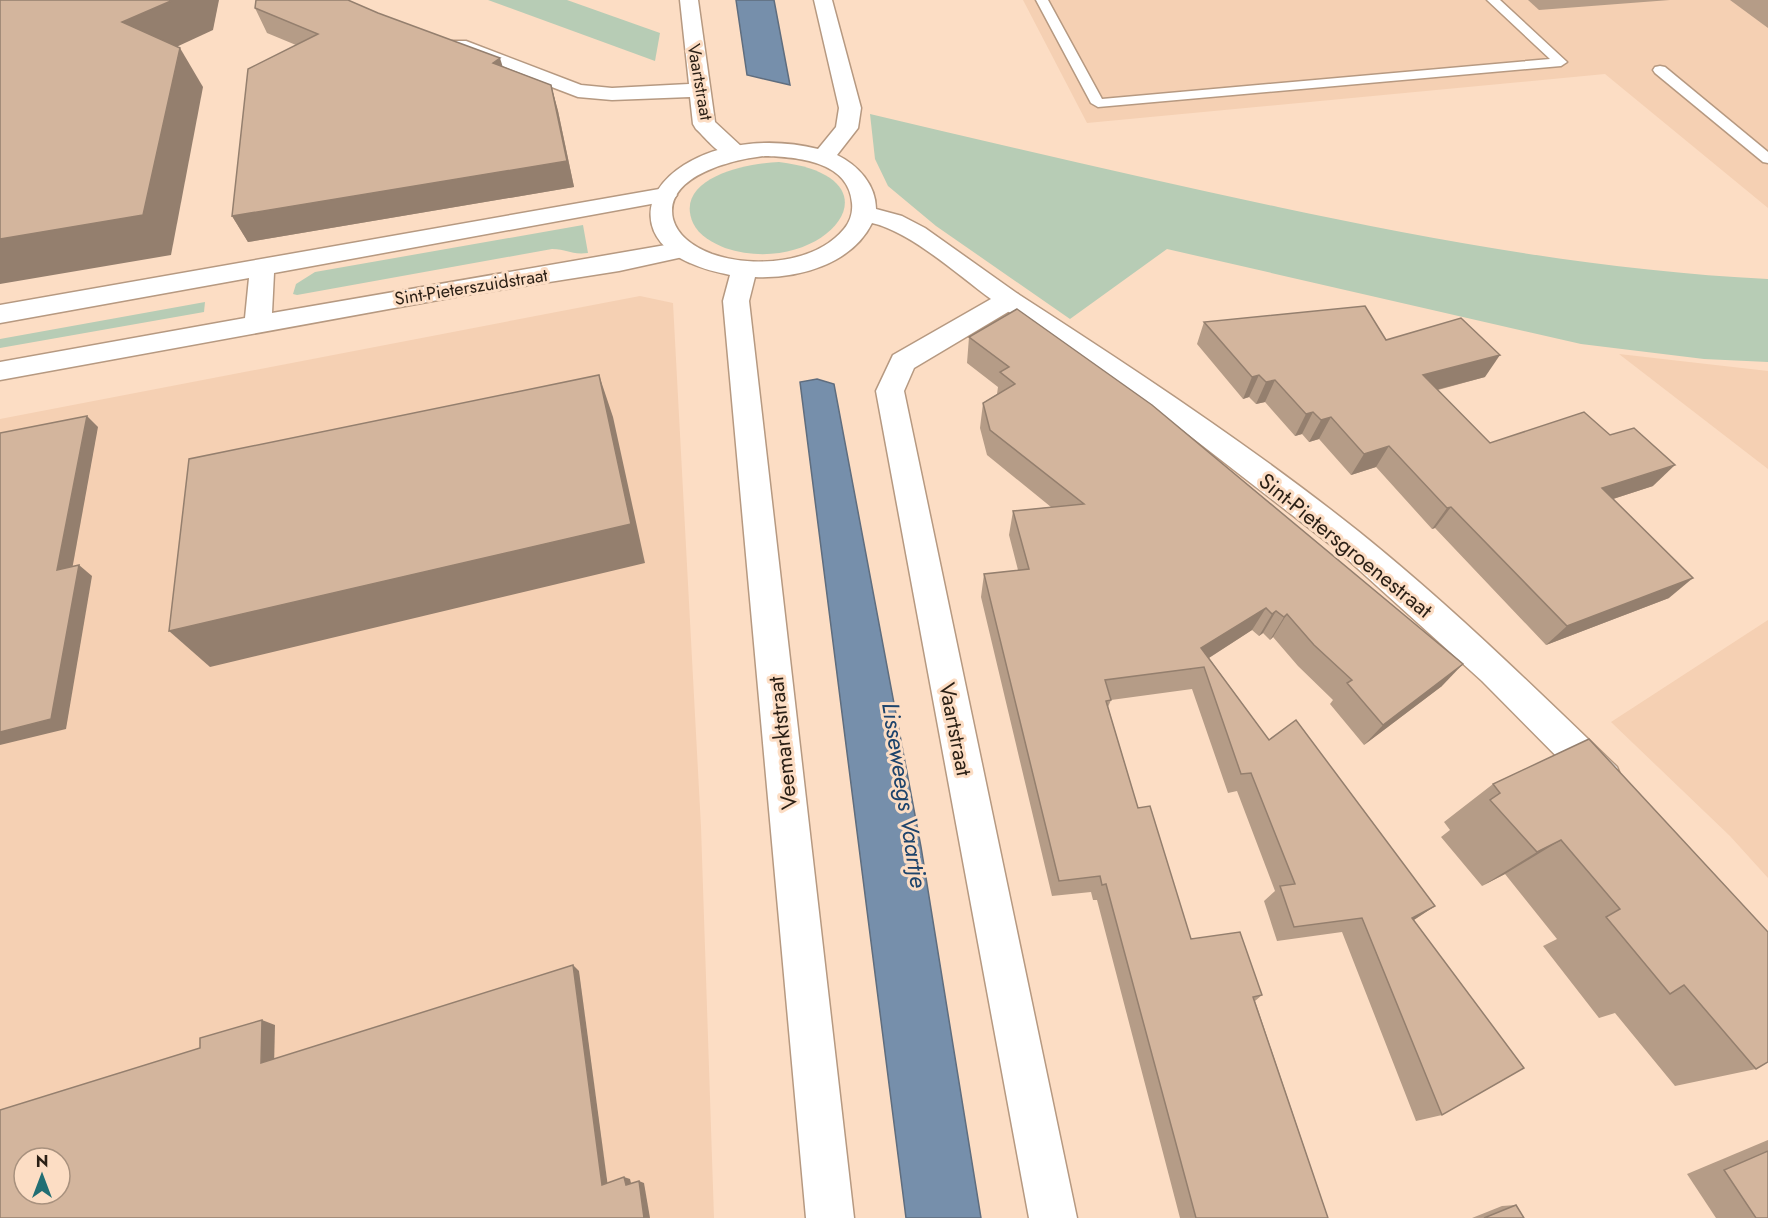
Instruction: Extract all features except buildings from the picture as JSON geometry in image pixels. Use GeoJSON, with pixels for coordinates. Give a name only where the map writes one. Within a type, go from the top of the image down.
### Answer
{"type":"FeatureCollection","features":[{"type":"Feature","properties":{"kind":"main road","name":"Vaartstraat"},"geometry":{"type":"LineString","coordinates":[[689,0],[698,90],[704,124],[734,152]]}},
{"type":"Feature","properties":{"kind":"main road"},"geometry":{"type":"LineString","coordinates":[[823,0],[850,108],[847,128],[823,157]]}},
{"type":"Feature","properties":{"kind":"main road"},"geometry":{"type":"LineString","coordinates":[[444,39],[578,91],[612,94],[698,90]]}},
{"type":"Feature","properties":{"kind":"main road"},"geometry":{"type":"LineString","coordinates":[[765,148],[795,150],[823,157],[843,168],[857,181],[865,197],[865,214],[855,232],[836,249],[809,261],[777,269],[744,269],[710,263],[683,250],[666,233],[660,215],[665,195],[681,176],[707,161],[734,152],[765,148]]}},
{"type":"Feature","properties":{"kind":"main road"},"geometry":{"type":"LineString","coordinates":[[0,314],[665,195]]}},
{"type":"Feature","properties":{"kind":"main road","name":"Sint-Pietersgroenestraat"},"geometry":{"type":"LineString","coordinates":[[865,214],[894,221],[916,233],[1009,300],[1177,411],[1347,540],[1494,670],[1627,802]]}},
{"type":"Feature","properties":{"kind":"main road","name":"Sint-Pieterszuidstraat"},"geometry":{"type":"LineString","coordinates":[[0,371],[683,250]]}},
{"type":"Feature","properties":{"kind":"main road"},"geometry":{"type":"LineString","coordinates":[[258,324],[262,267]]}},
{"type":"Feature","properties":{"kind":"main road","name":"Veemarktstraat"},"geometry":{"type":"LineString","coordinates":[[744,269],[736,302],[830,1218]]}},
{"type":"Feature","properties":{"kind":"main road","name":"Vaartstraat"},"geometry":{"type":"LineString","coordinates":[[1009,300],[903,362],[890,391],[1053,1218]]}},
{"type":"Feature","properties":{"kind":"lane"},"geometry":{"type":"LineString","coordinates":[[1042,0],[1098,103],[1561,62],[1493,0]]}},
{"type":"Feature","properties":{"kind":"lane"},"geometry":{"type":"LineString","coordinates":[[1660,70],[1768,159]]}},
{"type":"Feature","properties":{"kind":"shaded area"},"geometry":{"type":"Polygon","coordinates":[[[1023,0],[1768,0],[1768,208],[1605,74],[1087,123],[1023,0]]]}},
{"type":"Feature","properties":{"kind":"shaded area"},"geometry":{"type":"Polygon","coordinates":[[[640,296],[673,303],[701,827],[714,1218],[0,1218],[0,419],[640,296]]]}},
{"type":"Feature","properties":{"kind":"shaded area"},"geometry":{"type":"Polygon","coordinates":[[[1619,354],[1768,371],[1768,469],[1619,354]]]}},
{"type":"Feature","properties":{"kind":"shaded area"},"geometry":{"type":"Polygon","coordinates":[[[1768,620],[1768,878],[1730,836],[1611,722],[1768,620]]]}},
{"type":"Feature","properties":{"kind":"green space"},"geometry":{"type":"Polygon","coordinates":[[[488,0],[567,0],[660,33],[655,61],[488,0]]]}},
{"type":"Feature","properties":{"kind":"green space"},"geometry":{"type":"Polygon","coordinates":[[[870,114],[1176,185],[1460,243],[1583,262],[1768,279],[1768,362],[1704,359],[1581,344],[1167,249],[1070,319],[936,226],[888,186],[875,159],[870,114]]]}},
{"type":"Feature","properties":{"kind":"green space"},"geometry":{"type":"Polygon","coordinates":[[[779,162],[818,172],[839,187],[845,205],[837,223],[819,239],[792,250],[760,254],[725,248],[699,232],[693,223],[690,207],[694,194],[704,184],[717,176],[750,165],[779,162]]]}},
{"type":"Feature","properties":{"kind":"green space"},"geometry":{"type":"Polygon","coordinates":[[[583,225],[588,253],[552,249],[293,294],[296,284],[315,272],[583,225]]]}},
{"type":"Feature","properties":{"kind":"green space"},"geometry":{"type":"Polygon","coordinates":[[[205,302],[204,312],[0,348],[0,339],[205,302]]]}},
{"type":"Feature","properties":{"kind":"water"},"geometry":{"type":"Polygon","coordinates":[[[736,0],[774,0],[790,85],[747,75],[736,0]]]}},
{"type":"Feature","properties":{"kind":"water","name":"Lisseweegs Vaartje"},"geometry":{"type":"Polygon","coordinates":[[[817,379],[834,384],[921,847],[981,1218],[906,1218],[800,382],[817,379]]]}}]}
